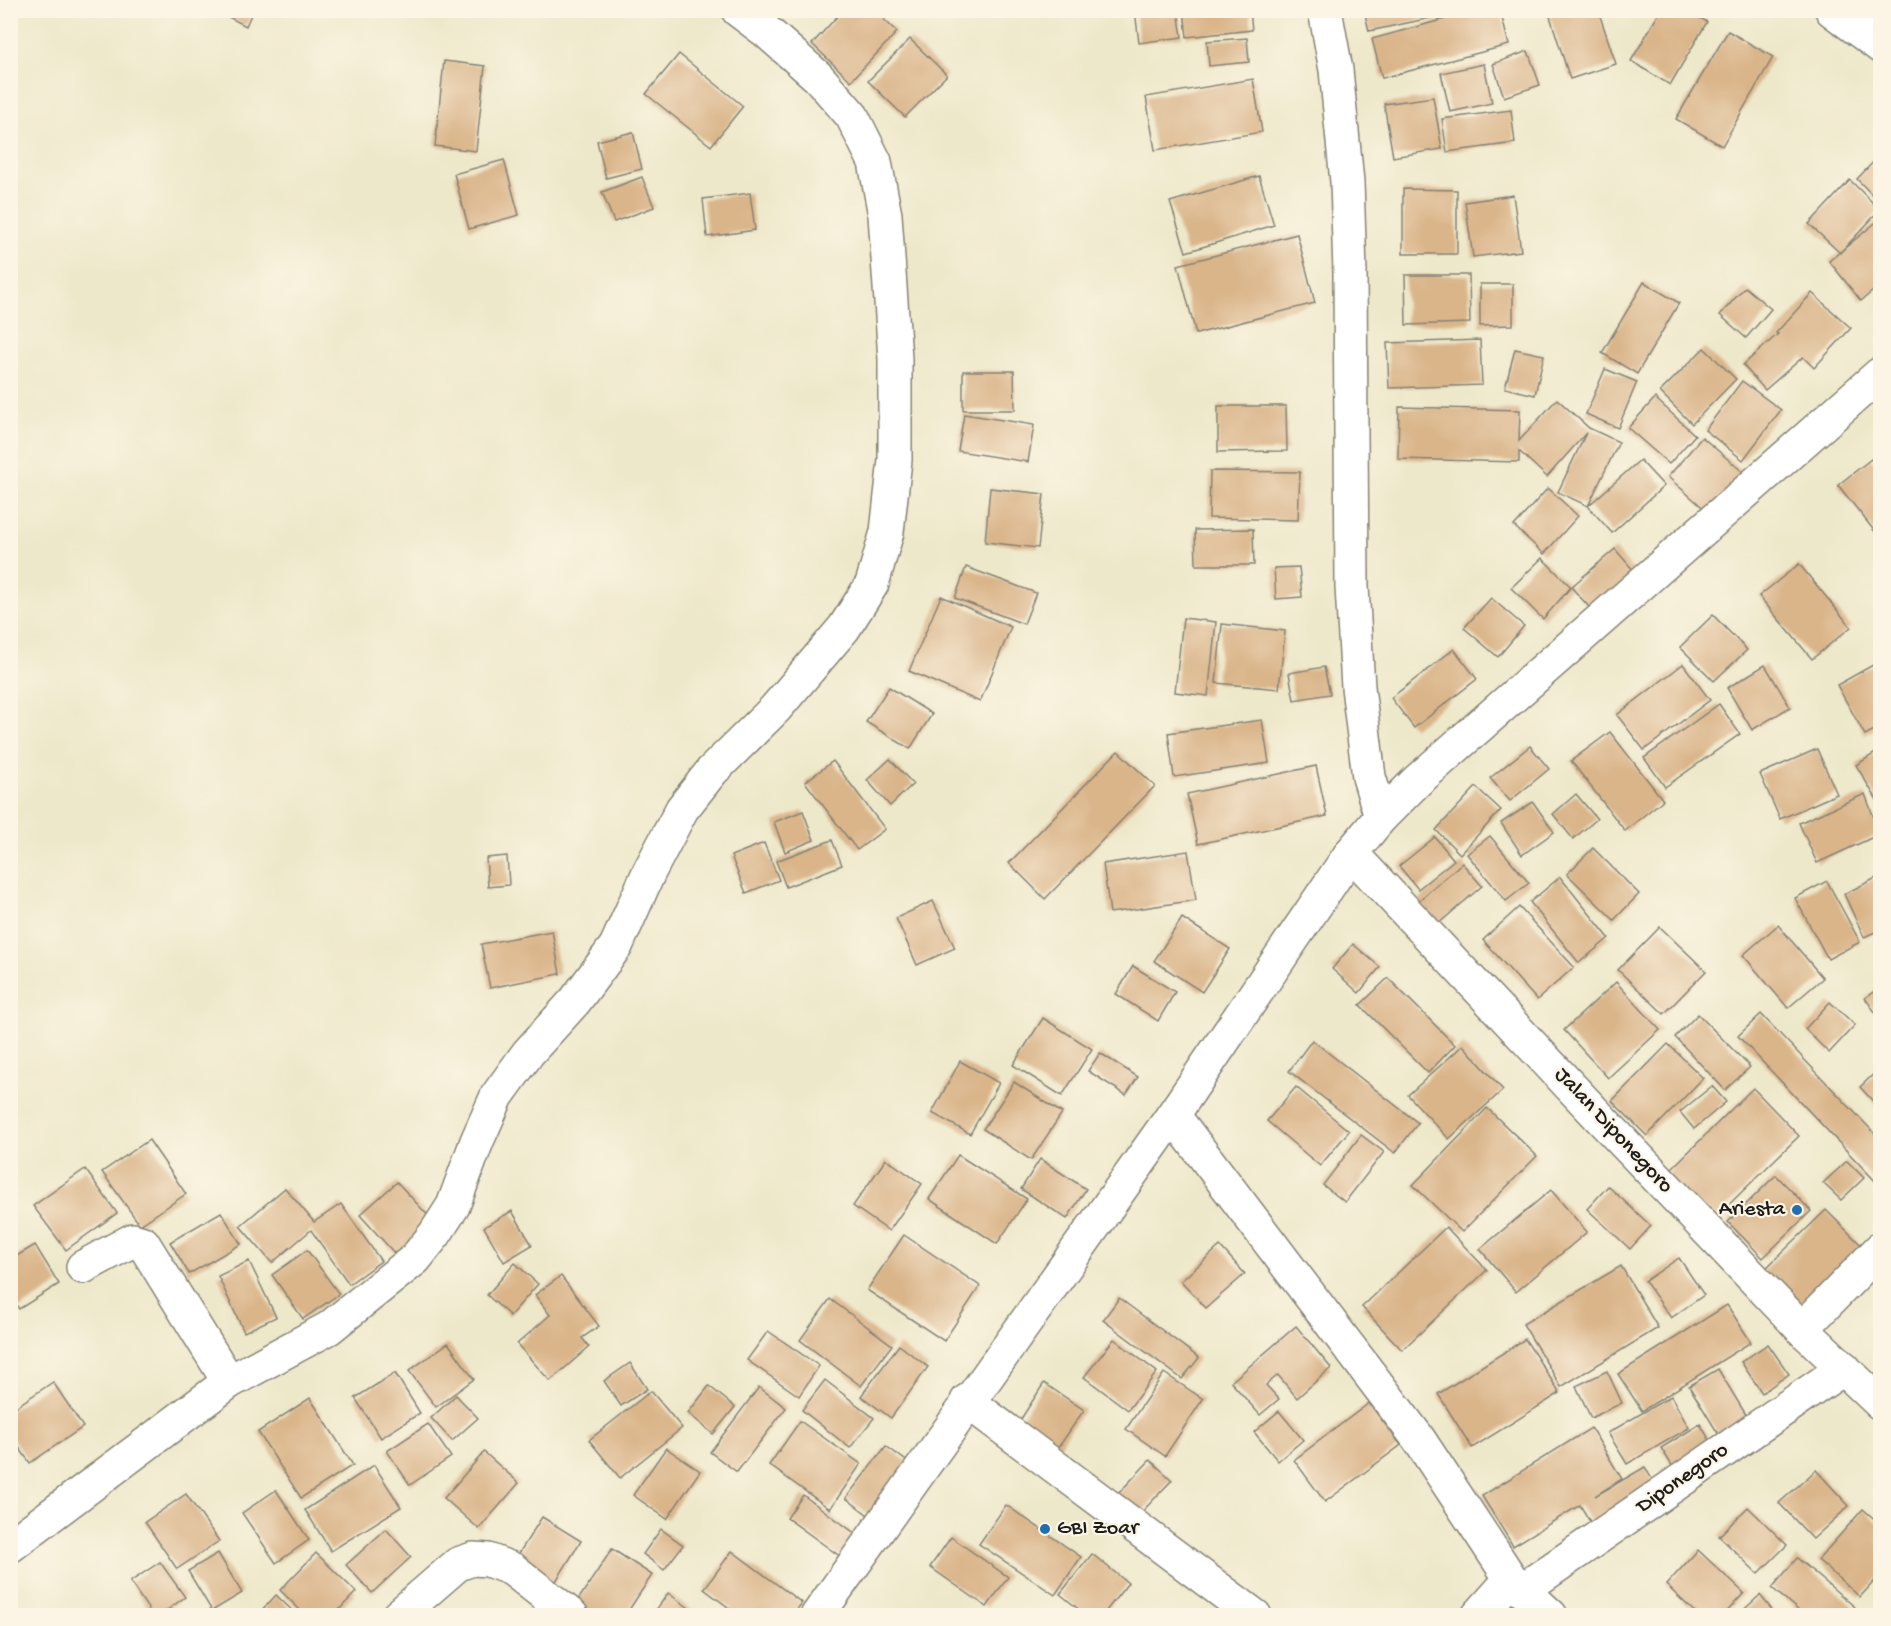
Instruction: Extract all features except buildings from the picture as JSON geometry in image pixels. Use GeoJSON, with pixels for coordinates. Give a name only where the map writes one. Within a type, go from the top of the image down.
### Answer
{"type":"FeatureCollection","features":[{"type":"Feature","properties":{"kind":"street"},"geometry":{"type":"LineString","coordinates":[[10,1546],[229,1383],[329,1328],[408,1265],[429,1242],[453,1206],[477,1141],[497,1096],[528,1053],[575,1001],[616,946],[682,809],[712,771],[775,709],[844,628],[872,584],[887,532],[896,460],[892,311],[885,215],[875,162],[852,116],[818,77],[766,31],[738,10]]}},
{"type":"Feature","properties":{"kind":"street"},"geometry":{"type":"LineString","coordinates":[[1324,10],[1336,70],[1347,182],[1350,272],[1352,587],[1358,687],[1369,777],[1381,817]]}},
{"type":"Feature","properties":{"kind":"street"},"geometry":{"type":"LineString","coordinates":[[1832,10],[1881,46]]}},
{"type":"Feature","properties":{"kind":"street"},"geometry":{"type":"LineString","coordinates":[[817,1616],[1173,1115],[1351,853],[1381,817],[1417,781],[1881,374]]}},
{"type":"Feature","properties":{"kind":"street","name":"Jalan Diponegoro"},"geometry":{"type":"LineString","coordinates":[[1351,853],[1603,1121],[1803,1329],[1881,1403]]}},
{"type":"Feature","properties":{"kind":"street"},"geometry":{"type":"LineString","coordinates":[[1173,1115],[1418,1438],[1517,1585],[1551,1616]]}},
{"type":"Feature","properties":{"kind":"street"},"geometry":{"type":"LineString","coordinates":[[83,1267],[133,1240],[143,1243],[229,1383]]}},
{"type":"Feature","properties":{"kind":"street"},"geometry":{"type":"LineString","coordinates":[[1803,1329],[1881,1249]]}},
{"type":"Feature","properties":{"kind":"street","name":"Diponegoro"},"geometry":{"type":"LineString","coordinates":[[1478,1616],[1517,1585],[1844,1368]]}},
{"type":"Feature","properties":{"kind":"street"},"geometry":{"type":"LineString","coordinates":[[968,1401],[1255,1616]]}},
{"type":"Feature","properties":{"kind":"street"},"geometry":{"type":"LineString","coordinates":[[398,1616],[458,1564],[473,1559],[488,1560],[512,1569],[572,1616]]}},
{"type":"Feature","properties":{"kind":"place","name":"Ariesta"},"geometry":{"type":"Point","coordinates":[1797,1210]}},
{"type":"Feature","properties":{"kind":"place","name":"GBI Zoar"},"geometry":{"type":"Point","coordinates":[1045,1529]}}]}
